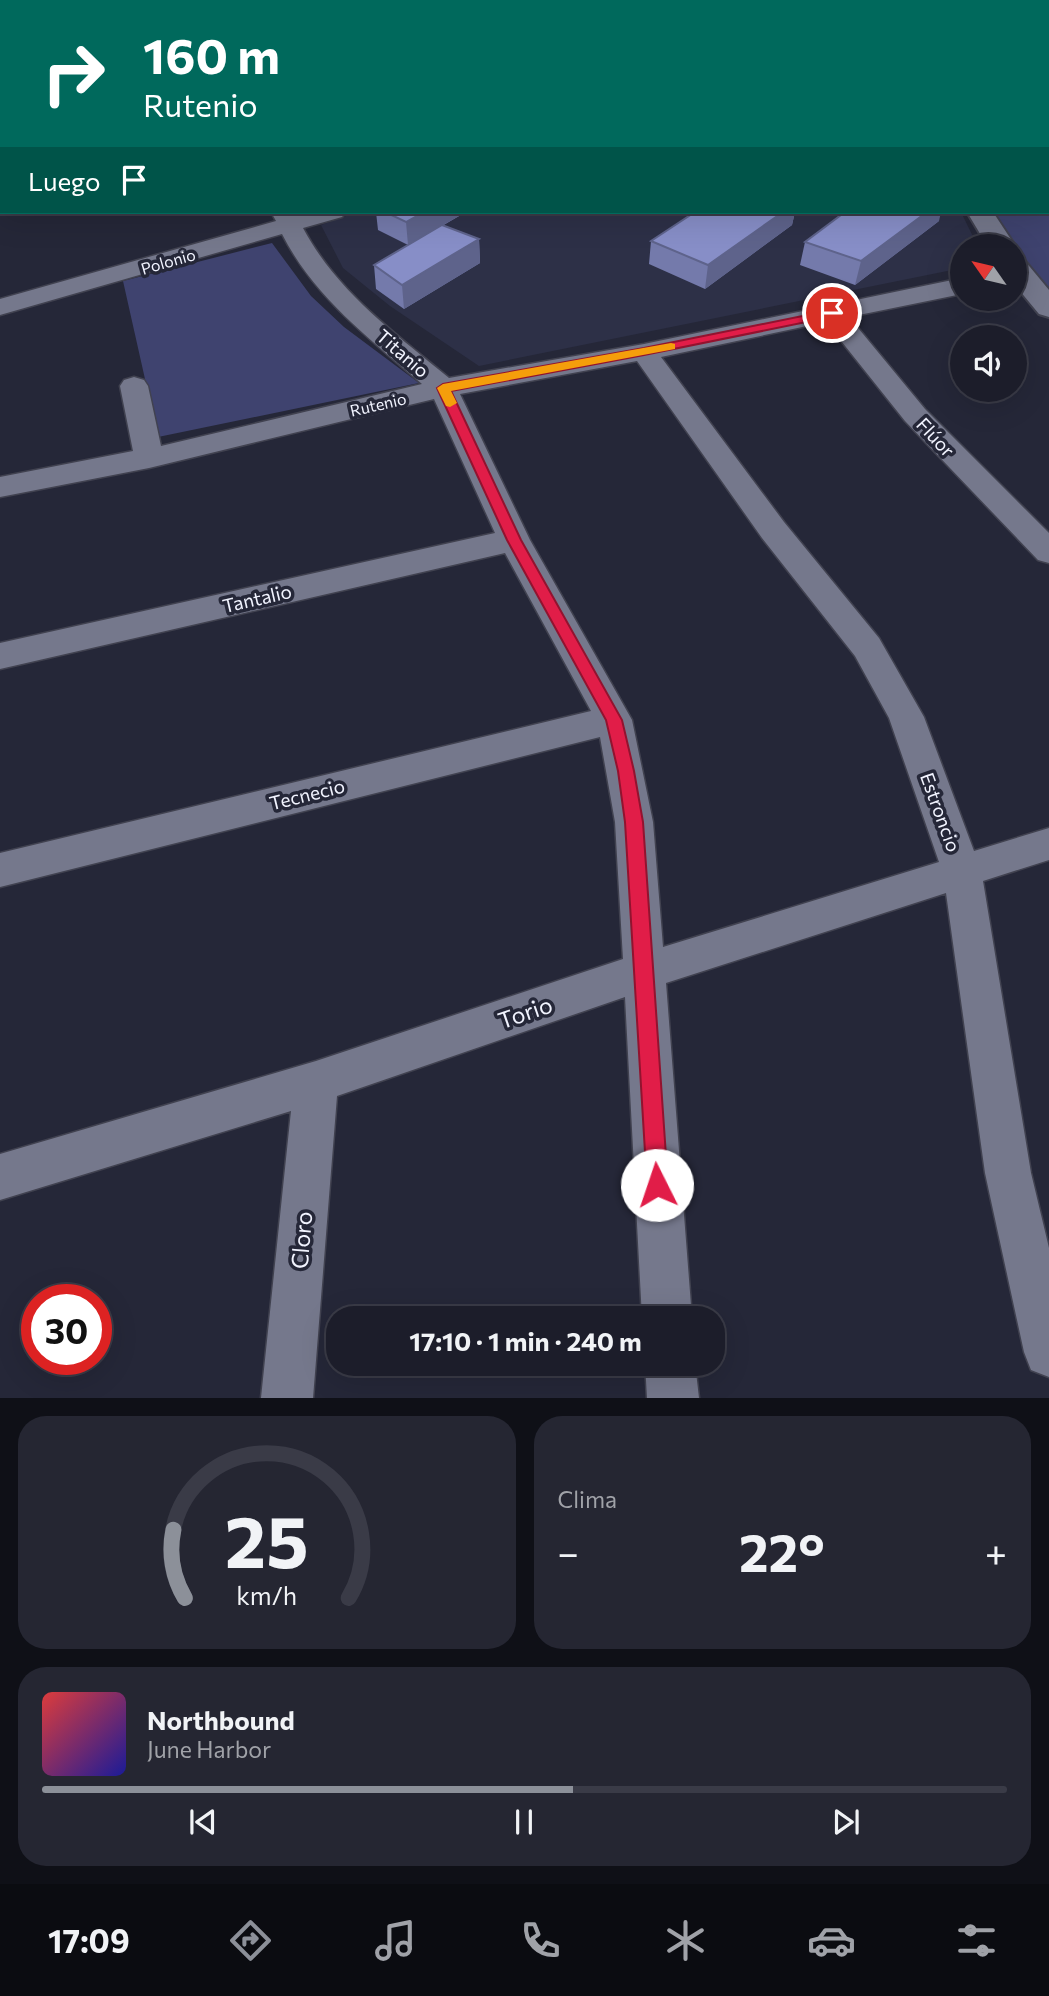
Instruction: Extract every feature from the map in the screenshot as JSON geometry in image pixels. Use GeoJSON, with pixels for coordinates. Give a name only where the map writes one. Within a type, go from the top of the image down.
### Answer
{"type":"FeatureCollection","features":[{"type":"Feature","properties":{"kind":"street","name":"Polonio"},"geometry":{"type":"LineString","coordinates":[[0,307],[286,219],[320,214]]}},
{"type":"Feature","properties":{"kind":"street"},"geometry":{"type":"LineString","coordinates":[[981,214],[994,234]]}},
{"type":"Feature","properties":{"kind":"street","name":"Titanio"},"geometry":{"type":"LineString","coordinates":[[286,219],[307,259],[339,298],[443,388],[514,540],[614,720],[634,822],[666,1306]]}},
{"type":"Feature","properties":{"kind":"street"},"geometry":{"type":"LineString","coordinates":[[1027,283],[1049,307]]}},
{"type":"Feature","properties":{"kind":"street","name":"Rutenio"},"geometry":{"type":"LineString","coordinates":[[0,487],[149,458],[443,388],[644,352],[950,288]]}},
{"type":"Feature","properties":{"kind":"street","name":"Flúor"},"geometry":{"type":"LineString","coordinates":[[832,313],[915,415],[990,495],[1049,552]]}},
{"type":"Feature","properties":{"kind":"street","name":"Estroncio"},"geometry":{"type":"LineString","coordinates":[[644,352],[773,530],[867,647],[906,717],[962,872],[1008,1173],[1049,1352]]}},
{"type":"Feature","properties":{"kind":"street"},"geometry":{"type":"LineString","coordinates":[[134,386],[149,458]]}},
{"type":"Feature","properties":{"kind":"street","name":"Tantalio"},"geometry":{"type":"LineString","coordinates":[[0,656],[514,540]]}},
{"type":"Feature","properties":{"kind":"street","name":"Tecnecio"},"geometry":{"type":"LineString","coordinates":[[0,870],[614,720]]}},
{"type":"Feature","properties":{"kind":"street","name":"Torio"},"geometry":{"type":"LineString","coordinates":[[0,1177],[316,1082],[642,972],[1049,844]]}},
{"type":"Feature","properties":{"kind":"street","name":"Cloro"},"geometry":{"type":"LineString","coordinates":[[287,1398],[316,1082]]}},
{"type":"Feature","properties":{"kind":"street"},"geometry":{"type":"LineString","coordinates":[[671,1376],[673,1398]]}},
{"type":"Feature","properties":{"kind":"shaded area"},"geometry":{"type":"Polygon","coordinates":[[[351,214],[962,214],[972,234],[950,234],[950,270],[479,366],[390,306],[343,268],[321,225],[351,214]]]}},
{"type":"Feature","properties":{"kind":"shaded area"},"geometry":{"type":"Polygon","coordinates":[[[981,214],[1049,214],[1049,308],[1027,281],[1027,234],[994,234],[981,214]]]}},
{"type":"Feature","properties":{"kind":"shaded area"},"geometry":{"type":"Polygon","coordinates":[[[272,243],[311,296],[344,327],[419,383],[158,437],[123,281],[272,243]]]}},
{"type":"Feature","properties":{"kind":"building"},"geometry":{"type":"Polygon","coordinates":[[[389,214],[420,214],[406,222],[389,214]]]}},
{"type":"Feature","properties":{"kind":"building"},"geometry":{"type":"Polygon","coordinates":[[[692,214],[780,214],[708,265],[651,241],[692,214]]]}},
{"type":"Feature","properties":{"kind":"building"},"geometry":{"type":"Polygon","coordinates":[[[842,214],[924,214],[861,261],[805,242],[842,214]]]}},
{"type":"Feature","properties":{"kind":"building"},"geometry":{"type":"Polygon","coordinates":[[[442,225],[479,239],[402,285],[374,265],[442,225]]]}},
{"type":"Feature","properties":{"kind":"slow traffic"},"geometry":{"type":"LineString","coordinates":[[450,403],[443,388],[671,346]]}},
{"type":"Feature","properties":{"kind":"route"},"geometry":{"type":"LineString","coordinates":[[657,1185],[634,822],[614,720],[514,540],[443,388],[644,352],[832,313]]}}]}
